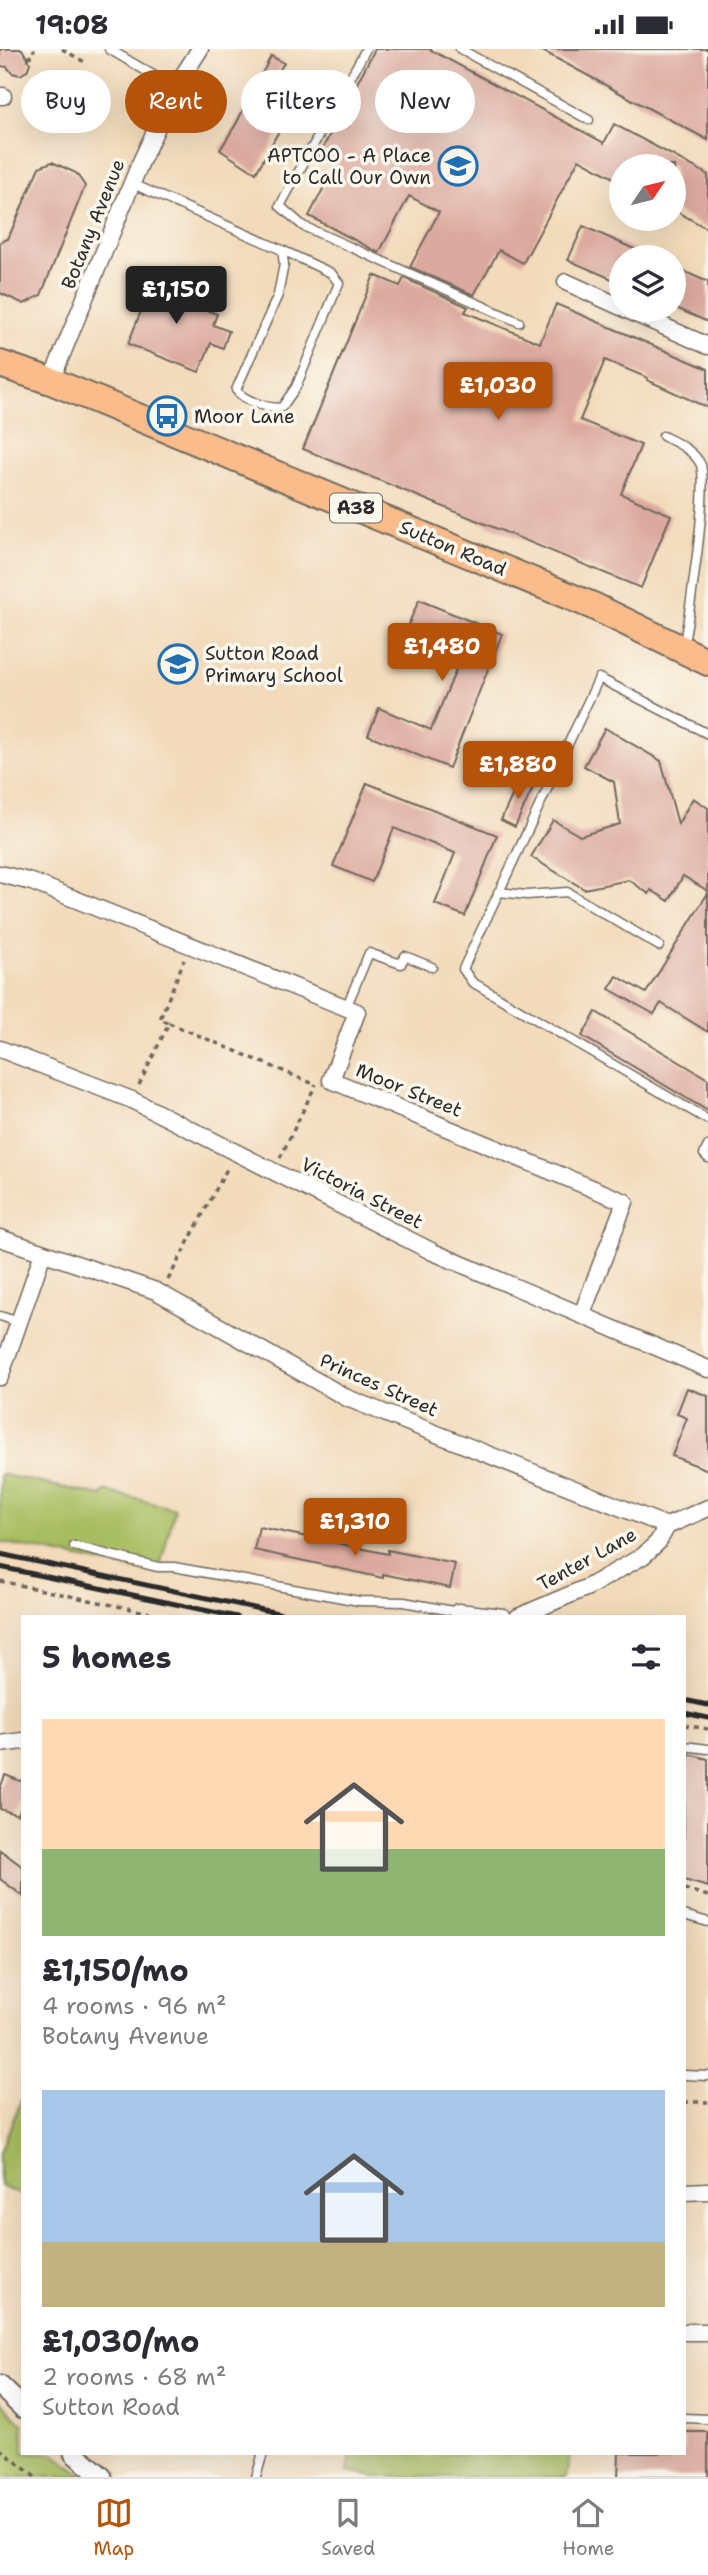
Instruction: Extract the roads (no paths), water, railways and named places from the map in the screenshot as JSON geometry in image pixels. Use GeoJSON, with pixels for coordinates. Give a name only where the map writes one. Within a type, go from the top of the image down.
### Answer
{"type":"FeatureCollection","features":[{"type":"Feature","properties":{"kind":"highway","name":"Sutton Road"},"geometry":{"type":"LineString","coordinates":[[0,364],[51,381],[593,606],[708,662]]}},
{"type":"Feature","properties":{"kind":"street","name":"Botany Avenue"},"geometry":{"type":"LineString","coordinates":[[187,70],[200,49]]}},
{"type":"Feature","properties":{"kind":"street","name":"Botany Avenue"},"geometry":{"type":"LineString","coordinates":[[51,381],[155,133]]}},
{"type":"Feature","properties":{"kind":"street"},"geometry":{"type":"LineString","coordinates":[[566,282],[609,302]]}},
{"type":"Feature","properties":{"kind":"street"},"geometry":{"type":"LineString","coordinates":[[654,322],[708,346]]}},
{"type":"Feature","properties":{"kind":"street"},"geometry":{"type":"LineString","coordinates":[[0,874],[32,881],[346,1008]]}},
{"type":"Feature","properties":{"kind":"street","name":"Moor Street"},"geometry":{"type":"LineString","coordinates":[[346,1008],[357,1012],[331,1080],[625,1202],[582,1314]]}},
{"type":"Feature","properties":{"kind":"street","name":"Victoria Street"},"geometry":{"type":"LineString","coordinates":[[0,1049],[132,1100],[433,1252],[708,1369]]}},
{"type":"Feature","properties":{"kind":"street","name":"Princes Street"},"geometry":{"type":"LineString","coordinates":[[0,1238],[161,1294],[347,1398],[667,1526]]}},
{"type":"Feature","properties":{"kind":"street"},"geometry":{"type":"LineString","coordinates":[[0,1377],[43,1253]]}},
{"type":"Feature","properties":{"kind":"street"},"geometry":{"type":"LineString","coordinates":[[667,1526],[708,1508]]}},
{"type":"Feature","properties":{"kind":"street","name":"Tenter Lane"},"geometry":{"type":"LineString","coordinates":[[523,1615],[588,1587],[643,1556],[658,1542],[667,1526]]}},
{"type":"Feature","properties":{"kind":"street"},"geometry":{"type":"LineString","coordinates":[[457,1612],[485,1615]]}},
{"type":"Feature","properties":{"kind":"street"},"geometry":{"type":"LineString","coordinates":[[0,1744],[21,1741]]}},
{"type":"Feature","properties":{"kind":"street"},"geometry":{"type":"LineString","coordinates":[[686,2192],[708,2192]]}},
{"type":"Feature","properties":{"kind":"street"},"geometry":{"type":"LineString","coordinates":[[686,2332],[708,2332]]}},
{"type":"Feature","properties":{"kind":"street"},"geometry":{"type":"LineString","coordinates":[[0,2386],[21,2406]]}},
{"type":"Feature","properties":{"kind":"street"},"geometry":{"type":"LineString","coordinates":[[76,2455],[102,2477]]}},
{"type":"Feature","properties":{"kind":"lane"},"geometry":{"type":"LineString","coordinates":[[109,49],[145,70]]}},
{"type":"Feature","properties":{"kind":"lane"},"geometry":{"type":"LineString","coordinates":[[366,49],[280,206],[303,226],[519,322]]}},
{"type":"Feature","properties":{"kind":"lane"},"geometry":{"type":"LineString","coordinates":[[460,49],[589,120]]}},
{"type":"Feature","properties":{"kind":"lane"},"geometry":{"type":"LineString","coordinates":[[133,184],[282,250],[337,277],[339,283],[296,387],[282,407],[276,409],[241,396],[236,390],[278,295],[284,264],[282,250]]}},
{"type":"Feature","properties":{"kind":"lane"},"geometry":{"type":"LineString","coordinates":[[663,436],[687,448],[701,463],[704,474],[704,507],[684,650]]}},
{"type":"Feature","properties":{"kind":"lane"},"geometry":{"type":"LineString","coordinates":[[708,734],[599,678],[463,969],[472,982],[708,1120]]}},
{"type":"Feature","properties":{"kind":"lane"},"geometry":{"type":"LineString","coordinates":[[498,892],[527,895],[567,892],[659,946]]}},
{"type":"Feature","properties":{"kind":"lane"},"geometry":{"type":"LineString","coordinates":[[346,1008],[369,953],[401,964],[405,956],[432,967]]}},
{"type":"Feature","properties":{"kind":"lane"},"geometry":{"type":"LineString","coordinates":[[708,1146],[704,1154],[708,1158]]}},
{"type":"Feature","properties":{"kind":"lane"},"geometry":{"type":"LineString","coordinates":[[0,1316],[19,1322]]}},
{"type":"Feature","properties":{"kind":"lane"},"geometry":{"type":"LineString","coordinates":[[74,1546],[158,1567],[174,1567],[359,1601],[404,1602],[457,1612]]}},
{"type":"Feature","properties":{"kind":"lane"},"geometry":{"type":"LineString","coordinates":[[686,1746],[708,1749]]}},
{"type":"Feature","properties":{"kind":"lane"},"geometry":{"type":"LineString","coordinates":[[686,1916],[708,1922]]}},
{"type":"Feature","properties":{"kind":"lane"},"geometry":{"type":"LineString","coordinates":[[686,2075],[708,2076]]}},
{"type":"Feature","properties":{"kind":"lane"},"geometry":{"type":"LineString","coordinates":[[686,2418],[708,2419]]}},
{"type":"Feature","properties":{"kind":"lane"},"geometry":{"type":"LineString","coordinates":[[256,2477],[262,2455]]}},
{"type":"Feature","properties":{"kind":"railway"},"geometry":{"type":"LineString","coordinates":[[0,1554],[288,1615]]}},
{"type":"Feature","properties":{"kind":"railway"},"geometry":{"type":"LineString","coordinates":[[0,1567],[228,1615]]}},
{"type":"Feature","properties":{"kind":"railway"},"geometry":{"type":"LineString","coordinates":[[686,1700],[708,1705]]}},
{"type":"Feature","properties":{"kind":"railway"},"geometry":{"type":"LineString","coordinates":[[686,1713],[708,1718]]}},
{"type":"Feature","properties":{"kind":"place","name":"APTCOO - A Place to Call Our Own"},"geometry":{"type":"Point","coordinates":[458,166]}},
{"type":"Feature","properties":{"kind":"place","name":"Moor Lane"},"geometry":{"type":"Point","coordinates":[167,416]}},
{"type":"Feature","properties":{"kind":"place","name":"Sutton Road Primary School"},"geometry":{"type":"Point","coordinates":[178,664]}}]}
